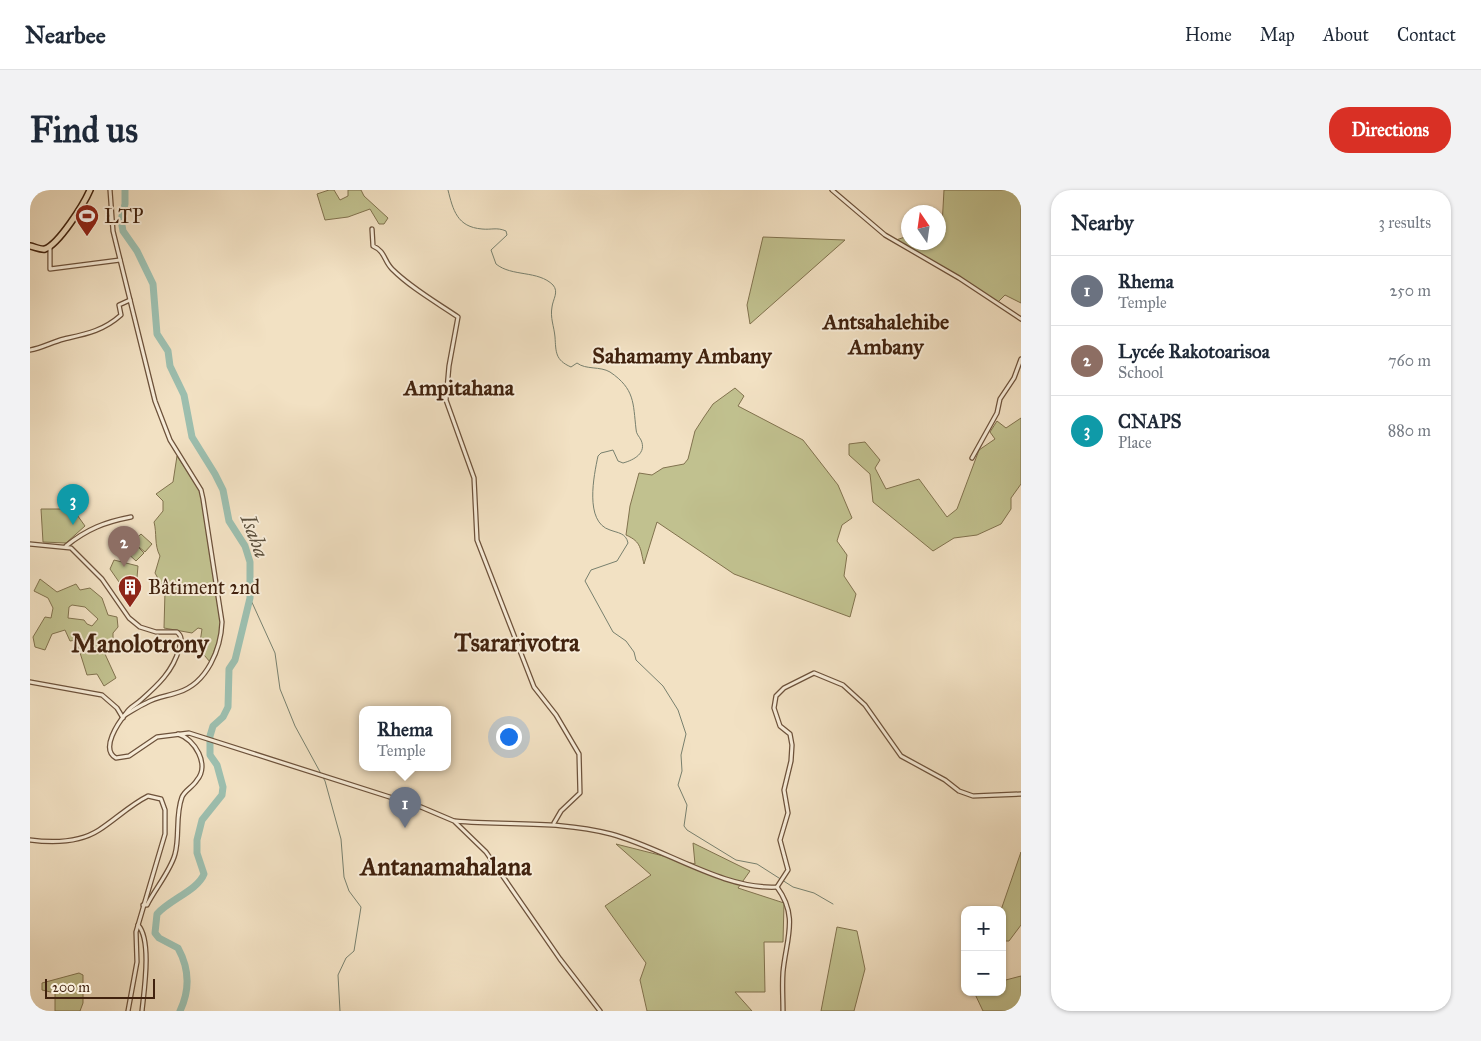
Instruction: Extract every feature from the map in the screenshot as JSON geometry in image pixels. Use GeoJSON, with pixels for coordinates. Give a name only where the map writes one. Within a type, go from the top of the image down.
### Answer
{"type":"FeatureCollection","features":[{"type":"Feature","properties":{"kind":"main road"},"geometry":{"type":"LineString","coordinates":[[30,246],[41,249],[50,246],[76,216],[90,190]]}},
{"type":"Feature","properties":{"kind":"street"},"geometry":{"type":"LineString","coordinates":[[110,190],[113,231],[155,401],[166,430],[201,490],[222,622],[220,638],[212,662],[197,682],[180,692],[145,703],[124,717]]}},
{"type":"Feature","properties":{"kind":"street"},"geometry":{"type":"LineString","coordinates":[[832,190],[885,234],[959,278],[1021,320]]}},
{"type":"Feature","properties":{"kind":"street"},"geometry":{"type":"LineString","coordinates":[[372,229],[373,246],[381,250],[390,268],[421,293],[458,317],[449,366],[446,400],[474,478],[477,540],[534,686],[556,715],[579,754],[580,793],[561,811],[554,823]]}},
{"type":"Feature","properties":{"kind":"street"},"geometry":{"type":"LineString","coordinates":[[50,246],[50,269],[120,260]]}},
{"type":"Feature","properties":{"kind":"street"},"geometry":{"type":"LineString","coordinates":[[30,350],[47,347],[61,339],[86,335],[103,328],[120,315],[119,305],[130,300]]}},
{"type":"Feature","properties":{"kind":"street"},"geometry":{"type":"LineString","coordinates":[[972,458],[997,413],[1000,399],[1014,378],[1021,360]]}},
{"type":"Feature","properties":{"kind":"street"},"geometry":{"type":"LineString","coordinates":[[66,546],[84,532],[102,523],[131,516]]}},
{"type":"Feature","properties":{"kind":"street"},"geometry":{"type":"LineString","coordinates":[[30,544],[66,546],[102,579],[129,618],[140,627],[156,632],[177,632],[181,635],[182,640],[176,659],[164,680],[124,717],[109,747],[110,753],[116,758],[129,756],[157,737],[189,733],[421,806],[454,821],[485,824],[554,823],[610,833],[737,883],[765,888],[777,887]]}},
{"type":"Feature","properties":{"kind":"street"},"geometry":{"type":"LineString","coordinates":[[777,887],[786,875],[787,864],[781,850],[780,840],[788,813],[784,790],[791,761],[792,745],[790,734],[780,726],[774,708],[776,696],[784,688],[807,675],[814,673],[843,685],[865,706],[901,756],[945,780],[959,791],[973,796],[1021,794]]}},
{"type":"Feature","properties":{"kind":"street"},"geometry":{"type":"LineString","coordinates":[[30,682],[102,695],[124,717]]}},
{"type":"Feature","properties":{"kind":"street"},"geometry":{"type":"LineString","coordinates":[[143,905],[147,905],[174,858],[177,821],[182,797],[198,780],[200,773],[197,748],[190,740],[175,734]]}},
{"type":"Feature","properties":{"kind":"street"},"geometry":{"type":"LineString","coordinates":[[30,840],[65,841],[87,836],[100,830],[140,800],[148,796],[161,799],[165,810],[166,834],[138,925],[136,977],[128,1011]]}},
{"type":"Feature","properties":{"kind":"street"},"geometry":{"type":"LineString","coordinates":[[454,821],[486,852],[560,959],[600,1011]]}},
{"type":"Feature","properties":{"kind":"street"},"geometry":{"type":"LineString","coordinates":[[777,887],[786,899],[790,919],[783,972],[783,1011]]}},
{"type":"Feature","properties":{"kind":"street"},"geometry":{"type":"LineString","coordinates":[[138,925],[145,935],[145,985],[142,1011]]}},
{"type":"Feature","properties":{"kind":"green space"},"geometry":{"type":"Polygon","coordinates":[[[334,190],[340,200],[348,196],[348,190],[361,190],[364,196],[388,218],[384,224],[379,224],[370,209],[348,217],[325,220],[317,194],[334,190]]]}},
{"type":"Feature","properties":{"kind":"green space"},"geometry":{"type":"Polygon","coordinates":[[[944,190],[1021,190],[1021,303],[1005,295],[997,303],[912,250],[946,250],[946,205],[943,205],[944,190]]]}},
{"type":"Feature","properties":{"kind":"green space"},"geometry":{"type":"Polygon","coordinates":[[[763,237],[845,240],[750,324],[747,305],[763,237]]]}},
{"type":"Feature","properties":{"kind":"green space"},"geometry":{"type":"Polygon","coordinates":[[[735,388],[744,396],[738,406],[803,440],[838,485],[852,518],[842,525],[837,541],[847,555],[844,576],[856,594],[850,617],[734,574],[657,522],[644,564],[638,543],[626,535],[630,506],[639,473],[652,475],[663,468],[684,464],[688,459],[695,431],[704,417],[713,404],[735,388]]]}},
{"type":"Feature","properties":{"kind":"green space"},"geometry":{"type":"Polygon","coordinates":[[[1021,418],[1021,484],[1011,498],[1011,509],[1001,524],[977,535],[954,538],[933,551],[873,502],[870,474],[849,455],[849,444],[865,442],[880,460],[875,468],[886,489],[919,479],[947,517],[957,509],[979,450],[995,439],[990,432],[997,421],[1006,428],[1021,418]]]}},
{"type":"Feature","properties":{"kind":"green space"},"geometry":{"type":"Polygon","coordinates":[[[177,456],[200,490],[202,499],[221,622],[219,638],[210,662],[199,649],[202,629],[198,628],[192,633],[164,628],[165,591],[155,573],[160,556],[157,548],[154,522],[163,511],[163,501],[156,494],[173,482],[177,456]]]}},
{"type":"Feature","properties":{"kind":"green space"},"geometry":{"type":"Polygon","coordinates":[[[70,505],[85,526],[66,543],[43,542],[41,509],[62,509],[70,505]]]}},
{"type":"Feature","properties":{"kind":"green space"},"geometry":{"type":"Polygon","coordinates":[[[141,534],[152,544],[145,552],[134,543],[144,553],[136,561],[124,550],[141,534]]]}},
{"type":"Feature","properties":{"kind":"green space"},"geometry":{"type":"Polygon","coordinates":[[[114,560],[138,566],[136,589],[126,592],[110,569],[114,560]]]}},
{"type":"Feature","properties":{"kind":"green space"},"geometry":{"type":"Polygon","coordinates":[[[40,579],[57,592],[76,584],[80,590],[90,588],[102,598],[108,615],[117,617],[118,627],[113,633],[113,639],[108,643],[112,649],[105,654],[116,678],[104,686],[97,674],[87,675],[76,640],[70,641],[65,630],[52,634],[45,650],[35,647],[33,637],[45,617],[51,618],[53,608],[48,598],[34,591],[40,579]],[[72,605],[69,607],[68,618],[84,620],[92,626],[98,619],[85,607],[72,605]]]}},
{"type":"Feature","properties":{"kind":"green space"},"geometry":{"type":"Polygon","coordinates":[[[693,843],[750,871],[738,888],[784,903],[783,942],[764,942],[765,992],[735,992],[752,1011],[647,1011],[640,980],[646,963],[605,906],[651,875],[616,844],[695,864],[693,843]]]}},
{"type":"Feature","properties":{"kind":"green space"},"geometry":{"type":"Polygon","coordinates":[[[1021,852],[1021,925],[1009,941],[1006,941],[1006,906],[1002,906],[1021,852]]]}},
{"type":"Feature","properties":{"kind":"green space"},"geometry":{"type":"Polygon","coordinates":[[[837,927],[857,931],[865,969],[854,1011],[821,1011],[837,927]]]}},
{"type":"Feature","properties":{"kind":"green space"},"geometry":{"type":"Polygon","coordinates":[[[79,973],[83,975],[83,1003],[80,1011],[55,1011],[55,993],[42,990],[42,983],[79,973]]]}},
{"type":"Feature","properties":{"kind":"green space"},"geometry":{"type":"Polygon","coordinates":[[[1021,976],[1021,1011],[983,1011],[976,996],[1006,996],[1006,980],[1021,976]]]}},
{"type":"Feature","properties":{"kind":"waterway","name":"Isaha"},"geometry":{"type":"LineString","coordinates":[[125,190],[125,204],[121,220],[123,231],[137,251],[153,284],[157,334],[168,351],[170,366],[184,395],[192,437],[223,490],[229,521],[245,546],[250,562],[250,598],[235,660],[229,669],[228,707],[223,717],[213,726],[210,736],[210,755],[217,765],[223,787],[222,795],[202,820],[197,840],[197,853],[204,874],[196,885],[157,914],[155,933],[159,938],[178,948],[186,971],[187,987],[180,1011]]}},
{"type":"Feature","properties":{"kind":"waterway"},"geometry":{"type":"LineString","coordinates":[[448,190],[454,211],[467,225],[474,228],[506,231],[507,235],[491,250],[496,264],[510,271],[540,277],[547,280],[555,288],[552,318],[556,351],[559,358],[571,367],[577,363],[585,367],[610,372],[624,384],[631,397],[636,431],[642,445],[641,452],[635,458],[623,463],[618,461],[613,450],[601,453],[596,464],[593,486],[594,508],[597,518],[602,525],[624,535],[628,543],[617,561],[591,570],[585,581],[613,632],[626,641],[634,652],[636,660],[663,686],[678,710],[686,734],[681,755],[682,771],[678,785],[687,805],[684,826],[687,830],[736,860],[757,864],[793,887],[814,893],[833,904]]}},
{"type":"Feature","properties":{"kind":"waterway"},"geometry":{"type":"LineString","coordinates":[[250,598],[275,653],[280,689],[295,726],[325,781],[341,839],[344,877],[349,891],[361,907],[354,951],[346,958],[338,975],[340,1011]]}},
{"type":"Feature","properties":{"kind":"place","name":"LTP"},"geometry":{"type":"Point","coordinates":[87,237]}},
{"type":"Feature","properties":{"kind":"place","name":"CNAPS"},"geometry":{"type":"Point","coordinates":[73,525]}},
{"type":"Feature","properties":{"kind":"place","name":"Lycée Rakotoarisoa"},"geometry":{"type":"Point","coordinates":[124,567]}},
{"type":"Feature","properties":{"kind":"place","name":"Bâtiment 2nd"},"geometry":{"type":"Point","coordinates":[130,608]}},
{"type":"Feature","properties":{"kind":"place","name":"Rhema"},"geometry":{"type":"Point","coordinates":[405,828]}},
{"type":"Feature","properties":{"kind":"district","name":"Antsahalehibe Ambany"},"geometry":{"type":"Point","coordinates":[886,334]}},
{"type":"Feature","properties":{"kind":"district","name":"Sahamamy Ambany"},"geometry":{"type":"Point","coordinates":[682,355]}},
{"type":"Feature","properties":{"kind":"district","name":"Ampitahana"},"geometry":{"type":"Point","coordinates":[459,387]}},
{"type":"Feature","properties":{"kind":"district","name":"Tsararivotra"},"geometry":{"type":"Point","coordinates":[517,642]}},
{"type":"Feature","properties":{"kind":"district","name":"Manolotrony"},"geometry":{"type":"Point","coordinates":[140,643]}},
{"type":"Feature","properties":{"kind":"district","name":"Antanamahalana"},"geometry":{"type":"Point","coordinates":[446,866]}}]}
